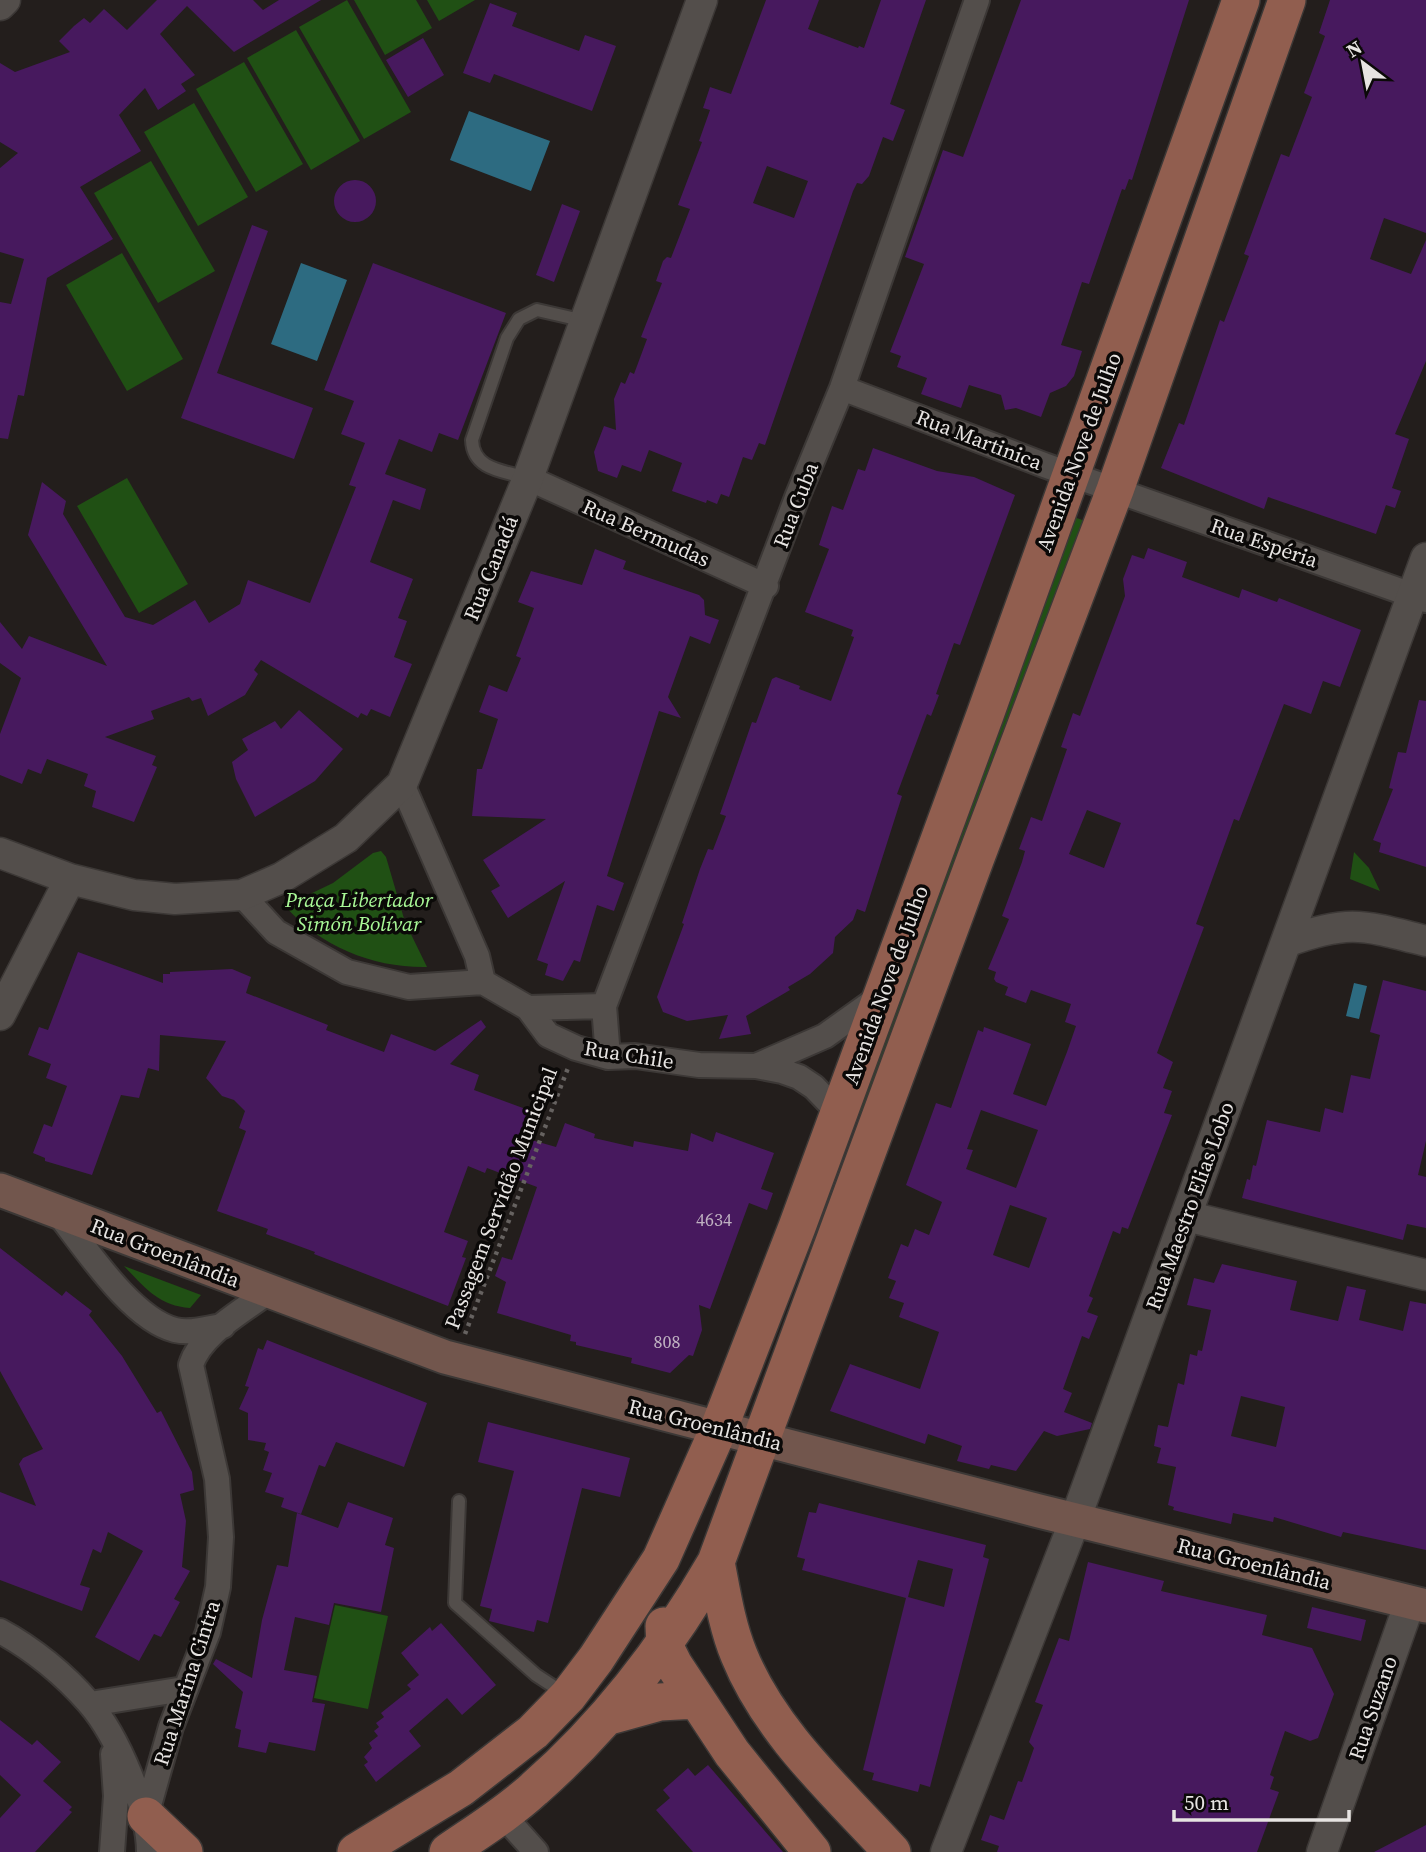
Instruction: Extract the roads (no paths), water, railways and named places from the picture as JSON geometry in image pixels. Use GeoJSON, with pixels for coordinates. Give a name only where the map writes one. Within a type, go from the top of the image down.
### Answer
{"type":"FeatureCollection","features":[{"type":"Feature","properties":{"kind":"main road","name":"Avenida Nove de Julho"},"geometry":{"type":"LineString","coordinates":[[356,1852],[461,1788],[533,1732],[568,1696],[661,1559],[719,1428],[839,1113],[1241,0]]}},
{"type":"Feature","properties":{"kind":"main road","name":"Avenida Nove de Julho"},"geometry":{"type":"LineString","coordinates":[[448,1852],[533,1790],[606,1717],[665,1647],[716,1562],[947,934],[1115,490],[1287,0]]}},
{"type":"Feature","properties":{"kind":"main road","name":"Rua Groenlândia"},"geometry":{"type":"LineString","coordinates":[[0,1190],[455,1360],[1075,1520],[1418,1604]]}},
{"type":"Feature","properties":{"kind":"main road"},"geometry":{"type":"LineString","coordinates":[[661,1559],[665,1647],[732,1753],[812,1852]]}},
{"type":"Feature","properties":{"kind":"main road"},"geometry":{"type":"LineString","coordinates":[[716,1562],[731,1633],[760,1699],[792,1742],[892,1852]]}},
{"type":"Feature","properties":{"kind":"main road"},"geometry":{"type":"LineString","coordinates":[[606,1717],[660,1702],[697,1700]]}},
{"type":"Feature","properties":{"kind":"main road"},"geometry":{"type":"LineString","coordinates":[[146,1816],[184,1852]]}},
{"type":"Feature","properties":{"kind":"street"},"geometry":{"type":"LineString","coordinates":[[0,5],[5,0]]}},
{"type":"Feature","properties":{"kind":"street","name":"Rua Canadá"},"geometry":{"type":"LineString","coordinates":[[2,859],[134,895],[175,899],[242,895],[281,878],[346,838],[402,784],[528,478],[702,0]]}},
{"type":"Feature","properties":{"kind":"street","name":"Rua Cuba"},"geometry":{"type":"LineString","coordinates":[[608,1057],[604,1006],[842,388],[977,0]]}},
{"type":"Feature","properties":{"kind":"street","name":"Rua Martinica"},"geometry":{"type":"LineString","coordinates":[[842,388],[1115,490]]}},
{"type":"Feature","properties":{"kind":"street","name":"Rua Bermudas"},"geometry":{"type":"LineString","coordinates":[[528,478],[766,586]]}},
{"type":"Feature","properties":{"kind":"street","name":"Rua Espéria"},"geometry":{"type":"LineString","coordinates":[[1115,490],[1419,598]]}},
{"type":"Feature","properties":{"kind":"street","name":"Rua Maestro Elias Lobo"},"geometry":{"type":"LineString","coordinates":[[946,1852],[1075,1520],[1286,942],[1419,598],[1426,558]]}},
{"type":"Feature","properties":{"kind":"street"},"geometry":{"type":"LineString","coordinates":[[242,895],[276,932],[347,972],[409,987],[483,982],[477,956],[402,784]]}},
{"type":"Feature","properties":{"kind":"street"},"geometry":{"type":"LineString","coordinates":[[0,1016],[69,878]]}},
{"type":"Feature","properties":{"kind":"street"},"geometry":{"type":"LineString","coordinates":[[1286,942],[1326,928],[1348,925],[1372,927],[1426,941]]}},
{"type":"Feature","properties":{"kind":"street","name":"Rua Chile"},"geometry":{"type":"LineString","coordinates":[[483,982],[528,1008],[548,1035],[576,1048],[608,1057],[635,1056],[699,1065],[756,1066],[799,1077],[839,1113]]}},
{"type":"Feature","properties":{"kind":"street","name":"Rua Chile"},"geometry":{"type":"LineString","coordinates":[[756,1066],[825,1036],[881,995]]}},
{"type":"Feature","properties":{"kind":"street"},"geometry":{"type":"LineString","coordinates":[[528,1008],[604,1006]]}},
{"type":"Feature","properties":{"kind":"street"},"geometry":{"type":"LineString","coordinates":[[57,1212],[118,1286],[161,1325],[194,1332],[223,1325]]}},
{"type":"Feature","properties":{"kind":"street"},"geometry":{"type":"LineString","coordinates":[[1186,1216],[1426,1275]]}},
{"type":"Feature","properties":{"kind":"street","name":"Rua Marina Cintra"},"geometry":{"type":"LineString","coordinates":[[146,1816],[184,1689],[208,1632],[218,1587],[221,1537],[217,1479],[191,1365],[194,1356],[223,1325],[268,1292]]}},
{"type":"Feature","properties":{"kind":"street","name":"Rua Suzano"},"geometry":{"type":"LineString","coordinates":[[1322,1852],[1418,1604]]}},
{"type":"Feature","properties":{"kind":"street","name":"Rua Marina Cintra"},"geometry":{"type":"LineString","coordinates":[[0,1631],[49,1665],[90,1704],[113,1743],[146,1816],[149,1852]]}},
{"type":"Feature","properties":{"kind":"street"},"geometry":{"type":"LineString","coordinates":[[90,1704],[184,1689]]}},
{"type":"Feature","properties":{"kind":"street"},"geometry":{"type":"LineString","coordinates":[[112,1852],[116,1796],[113,1743]]}},
{"type":"Feature","properties":{"kind":"street"},"geometry":{"type":"LineString","coordinates":[[502,1814],[536,1852]]}},
{"type":"Feature","properties":{"kind":"lane"},"geometry":{"type":"LineString","coordinates":[[528,478],[482,465],[473,453],[472,440],[507,338],[519,319],[537,310],[585,321]]}},
{"type":"Feature","properties":{"kind":"lane"},"geometry":{"type":"LineString","coordinates":[[459,1501],[455,1603],[536,1675],[568,1696]]}},
{"type":"Feature","properties":{"kind":"water"},"geometry":{"type":"Polygon","coordinates":[[[469,111],[550,141],[531,191],[450,160],[469,111]]]}},
{"type":"Feature","properties":{"kind":"water"},"geometry":{"type":"Polygon","coordinates":[[[301,263],[347,280],[317,361],[271,344],[301,263]]]}},
{"type":"Feature","properties":{"kind":"water"},"geometry":{"type":"Polygon","coordinates":[[[1354,983],[1367,986],[1359,1019],[1346,1016],[1354,983]]]}},
{"type":"Feature","properties":{"kind":"park label","name":"Praça Libertador Simón Bolívar"},"geometry":{"type":"Point","coordinates":[359,912]}}]}
